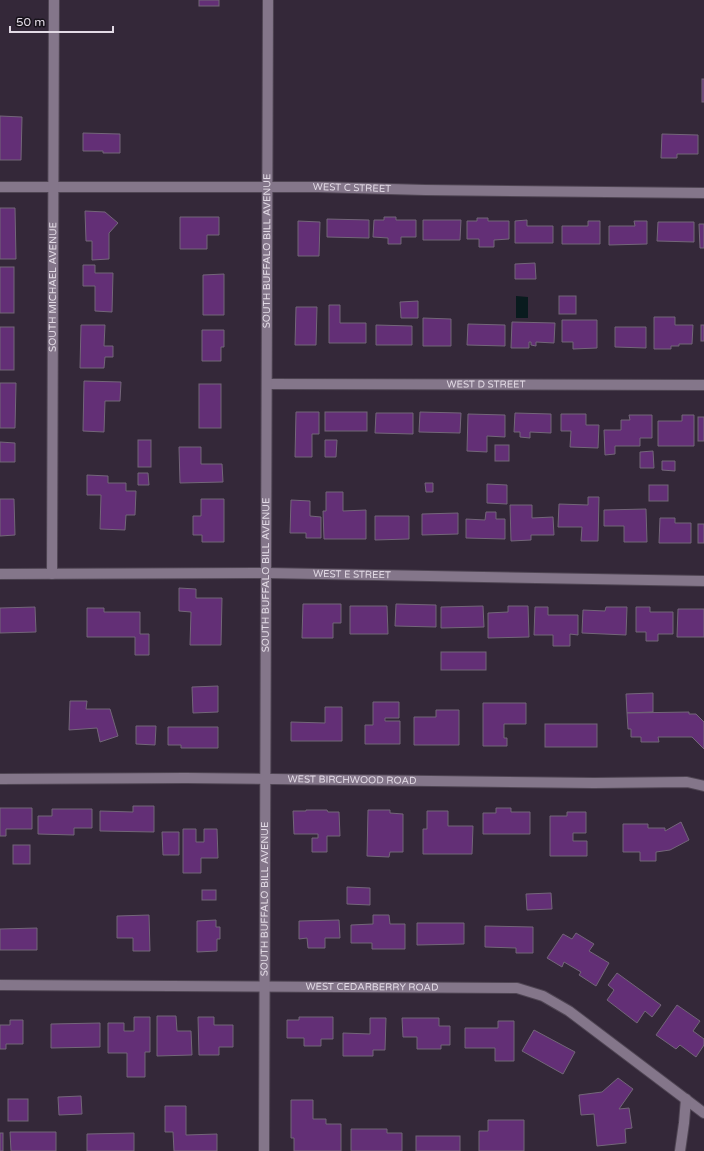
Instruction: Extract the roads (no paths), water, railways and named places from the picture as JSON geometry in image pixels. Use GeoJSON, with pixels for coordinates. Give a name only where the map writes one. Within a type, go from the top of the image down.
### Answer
{"type":"FeatureCollection","features":[{"type":"Feature","properties":{"kind":"street","name":"SOUTH MICHAEL AVENUE"},"geometry":{"type":"LineString","coordinates":[[52,574],[54,0]]}},
{"type":"Feature","properties":{"kind":"street","name":"SOUTH BUFFALO BILL AVENUE"},"geometry":{"type":"LineString","coordinates":[[264,1151],[268,0]]}},
{"type":"Feature","properties":{"kind":"street","name":"WEST C STREET"},"geometry":{"type":"LineString","coordinates":[[0,187],[318,187],[425,190],[704,193]]}},
{"type":"Feature","properties":{"kind":"street","name":"WEST D STREET"},"geometry":{"type":"LineString","coordinates":[[267,384],[704,385]]}},
{"type":"Feature","properties":{"kind":"street","name":"WEST E STREET"},"geometry":{"type":"LineString","coordinates":[[0,574],[267,573],[704,580]]}},
{"type":"Feature","properties":{"kind":"street","name":"WEST BIRCHWOOD ROAD"},"geometry":{"type":"LineString","coordinates":[[0,779],[186,778],[594,783],[688,782],[704,786]]}},
{"type":"Feature","properties":{"kind":"street","name":"WEST CEDARBERRY ROAD"},"geometry":{"type":"LineString","coordinates":[[0,985],[517,988],[543,996],[569,1011],[704,1113]]}},
{"type":"Feature","properties":{"kind":"street"},"geometry":{"type":"LineString","coordinates":[[680,1151],[686,1099]]}}]}
